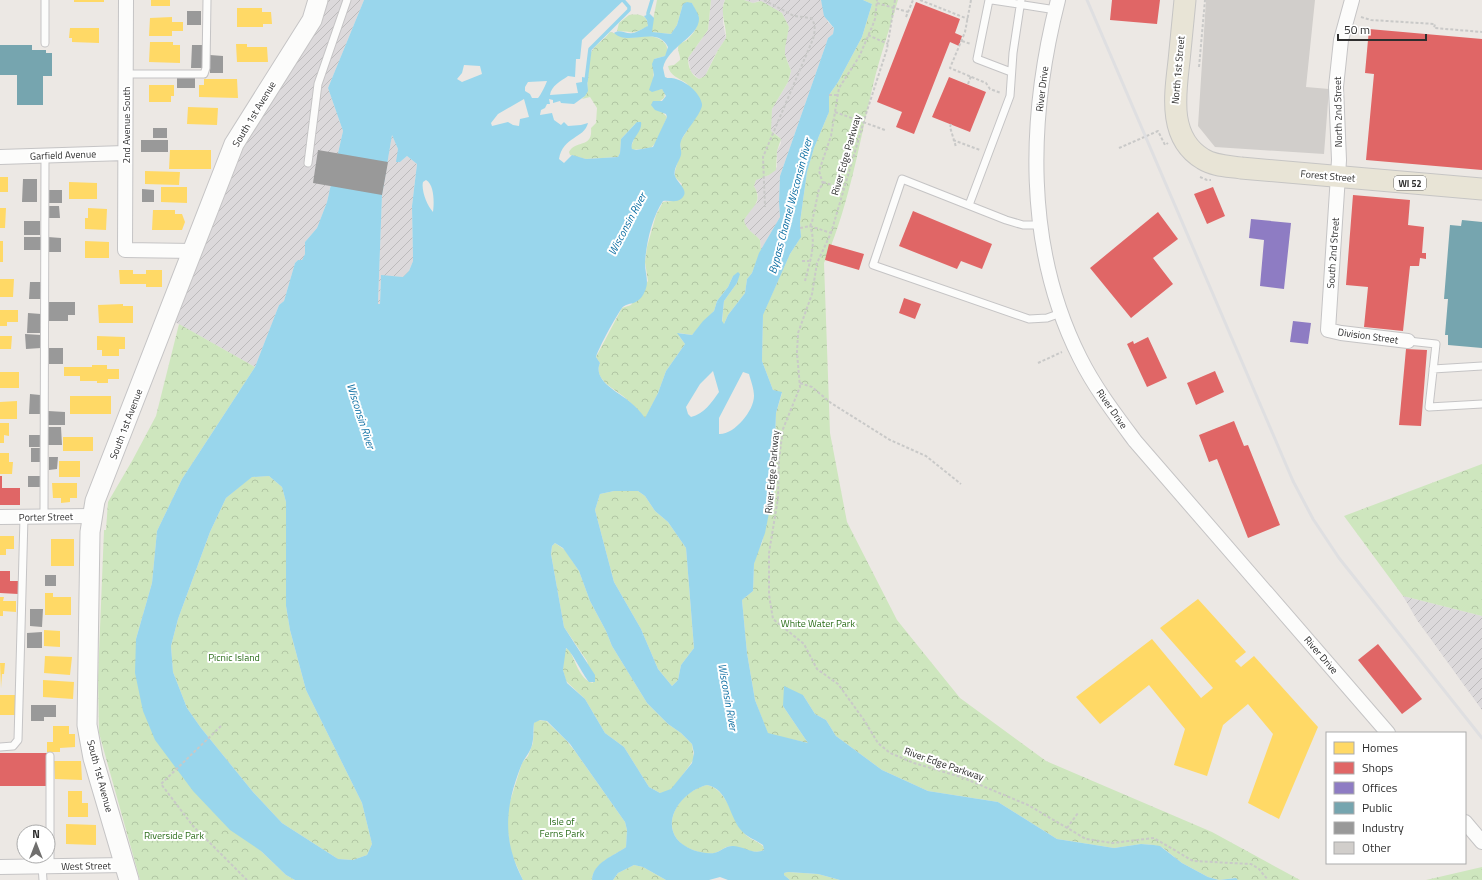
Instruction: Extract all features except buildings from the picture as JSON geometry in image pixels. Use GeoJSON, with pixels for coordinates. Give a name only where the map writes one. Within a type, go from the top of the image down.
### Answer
{"type":"FeatureCollection","features":[{"type":"Feature","properties":{"kind":"main road","name":"North 1st Street"},"geometry":{"type":"LineString","coordinates":[[1176,141],[1175,100],[1185,0]]}},
{"type":"Feature","properties":{"kind":"main road","name":"Forest Street"},"geometry":{"type":"LineString","coordinates":[[1176,141],[1196,155],[1212,163],[1241,168],[1338,178],[1482,189]]}},
{"type":"Feature","properties":{"kind":"street","name":"2nd Avenue South"},"geometry":{"type":"LineString","coordinates":[[126,0],[125,250],[193,251]]}},
{"type":"Feature","properties":{"kind":"street","name":"South 1st Avenue"},"geometry":{"type":"LineString","coordinates":[[127,873],[93,758],[87,724],[89,549],[95,501],[234,144],[308,26],[318,0]]}},
{"type":"Feature","properties":{"kind":"street","name":"North 2nd Street"},"geometry":{"type":"LineString","coordinates":[[1338,178],[1339,149],[1336,87],[1341,40],[1352,0]]}},
{"type":"Feature","properties":{"kind":"street","name":"River Drive"},"geometry":{"type":"LineString","coordinates":[[1057,5],[1044,70],[1039,117],[1036,186],[1039,225],[1050,277],[1061,313],[1086,369],[1119,420],[1387,732]]}},
{"type":"Feature","properties":{"kind":"street","name":"Garfield Avenue"},"geometry":{"type":"LineString","coordinates":[[0,157],[125,153]]}},
{"type":"Feature","properties":{"kind":"street","name":"South 2nd Street"},"geometry":{"type":"LineString","coordinates":[[1328,330],[1338,178]]}},
{"type":"Feature","properties":{"kind":"street","name":"Division Street"},"geometry":{"type":"LineString","coordinates":[[1328,330],[1341,333],[1408,341]]}},
{"type":"Feature","properties":{"kind":"street","name":"Porter Street"},"geometry":{"type":"LineString","coordinates":[[0,517],[93,516]]}},
{"type":"Feature","properties":{"kind":"street"},"geometry":{"type":"LineString","coordinates":[[1466,823],[1482,842]]}},
{"type":"Feature","properties":{"kind":"street","name":"West Street"},"geometry":{"type":"LineString","coordinates":[[0,867],[45,871],[127,873]]}},
{"type":"Feature","properties":{"kind":"lane"},"geometry":{"type":"LineString","coordinates":[[45,0],[45,43]]}},
{"type":"Feature","properties":{"kind":"lane"},"geometry":{"type":"LineString","coordinates":[[126,74],[204,74],[206,71],[207,0]]}},
{"type":"Feature","properties":{"kind":"lane"},"geometry":{"type":"LineString","coordinates":[[308,163],[318,84],[347,0]]}},
{"type":"Feature","properties":{"kind":"lane"},"geometry":{"type":"LineString","coordinates":[[1011,72],[977,59],[990,0],[1057,5]]}},
{"type":"Feature","properties":{"kind":"lane"},"geometry":{"type":"LineString","coordinates":[[970,205],[1010,96],[1011,72],[1021,2]]}},
{"type":"Feature","properties":{"kind":"lane"},"geometry":{"type":"LineString","coordinates":[[44,517],[45,155]]}},
{"type":"Feature","properties":{"kind":"lane"},"geometry":{"type":"LineString","coordinates":[[1039,225],[1016,223],[902,179],[873,265],[1029,319],[1047,318],[1061,313]]}},
{"type":"Feature","properties":{"kind":"lane"},"geometry":{"type":"LineString","coordinates":[[1408,341],[1436,344],[1429,407],[1482,404]]}},
{"type":"Feature","properties":{"kind":"lane"},"geometry":{"type":"LineString","coordinates":[[1433,369],[1482,366]]}},
{"type":"Feature","properties":{"kind":"lane"},"geometry":{"type":"LineString","coordinates":[[0,747],[13,746],[18,740],[24,517]]}},
{"type":"Feature","properties":{"kind":"lane"},"geometry":{"type":"LineString","coordinates":[[45,871],[50,756]]}},
{"type":"Feature","properties":{"kind":"path"},"geometry":{"type":"LineString","coordinates":[[764,0],[794,16],[811,18],[815,30],[813,39],[763,157],[765,207]]}},
{"type":"Feature","properties":{"kind":"path","name":"River Edge Parkway"},"geometry":{"type":"LineString","coordinates":[[895,0],[888,44],[863,122],[831,233],[817,263],[812,294],[799,328],[797,353],[800,384],[798,394],[785,421],[781,440],[778,498],[769,552],[768,570],[770,604],[773,619],[804,644],[817,669],[838,684],[884,750],[909,762],[961,777],[1028,805],[1081,837],[1098,842],[1119,842],[1154,838],[1193,861],[1251,864],[1259,869],[1268,880]]}},
{"type":"Feature","properties":{"kind":"path"},"geometry":{"type":"LineString","coordinates":[[906,17],[913,0]]}},
{"type":"Feature","properties":{"kind":"path"},"geometry":{"type":"LineString","coordinates":[[920,0],[968,19]]}},
{"type":"Feature","properties":{"kind":"path"},"geometry":{"type":"LineString","coordinates":[[971,0],[965,32],[950,68],[986,83],[990,89],[994,90]]}},
{"type":"Feature","properties":{"kind":"path"},"geometry":{"type":"LineString","coordinates":[[1199,67],[1205,0]]}},
{"type":"Feature","properties":{"kind":"path"},"geometry":{"type":"LineString","coordinates":[[805,281],[813,238],[810,226],[822,182],[819,171],[831,136],[832,123],[840,85],[859,57],[875,19],[877,1],[908,12]]}},
{"type":"Feature","properties":{"kind":"path"},"geometry":{"type":"LineString","coordinates":[[1349,14],[1371,20],[1435,24],[1434,28],[1482,32]]}},
{"type":"Feature","properties":{"kind":"path"},"geometry":{"type":"LineString","coordinates":[[868,35],[888,44]]}},
{"type":"Feature","properties":{"kind":"path"},"geometry":{"type":"LineString","coordinates":[[968,84],[971,76]]}},
{"type":"Feature","properties":{"kind":"path"},"geometry":{"type":"LineString","coordinates":[[829,95],[838,95]]}},
{"type":"Feature","properties":{"kind":"path"},"geometry":{"type":"LineString","coordinates":[[835,112],[885,130]]}},
{"type":"Feature","properties":{"kind":"path"},"geometry":{"type":"LineString","coordinates":[[951,124],[950,127],[956,147]]}},
{"type":"Feature","properties":{"kind":"path"},"geometry":{"type":"LineString","coordinates":[[1119,148],[1158,131],[1165,145],[1176,141]]}},
{"type":"Feature","properties":{"kind":"path"},"geometry":{"type":"LineString","coordinates":[[953,140],[971,146]]}},
{"type":"Feature","properties":{"kind":"path"},"geometry":{"type":"LineString","coordinates":[[822,182],[844,189]]}},
{"type":"Feature","properties":{"kind":"path"},"geometry":{"type":"LineString","coordinates":[[800,228],[810,226],[831,233]]}},
{"type":"Feature","properties":{"kind":"path"},"geometry":{"type":"LineString","coordinates":[[802,261],[810,260]]}},
{"type":"Feature","properties":{"kind":"path"},"geometry":{"type":"LineString","coordinates":[[1038,363],[1062,352]]}},
{"type":"Feature","properties":{"kind":"path"},"geometry":{"type":"LineString","coordinates":[[800,384],[810,386],[831,403],[890,440],[926,456],[961,484]]}},
{"type":"Feature","properties":{"kind":"path"},"geometry":{"type":"LineString","coordinates":[[221,726],[161,784],[193,826],[247,880]]}},
{"type":"Feature","properties":{"kind":"path"},"geometry":{"type":"LineString","coordinates":[[1067,828],[1078,814]]}},
{"type":"Feature","properties":{"kind":"shaded area"},"geometry":{"type":"Polygon","coordinates":[[[327,0],[364,0],[328,88],[343,131],[327,202],[317,228],[305,242],[305,254],[302,261],[298,260],[295,263],[284,301],[279,305],[255,367],[175,322],[243,149],[309,42],[327,0]]]}},
{"type":"Feature","properties":{"kind":"shaded area"},"geometry":{"type":"Polygon","coordinates":[[[711,0],[725,0],[723,4],[723,23],[726,38],[715,55],[705,76],[699,79],[691,72],[688,58],[708,30],[711,0]]]}},
{"type":"Feature","properties":{"kind":"shaded area"},"geometry":{"type":"Polygon","coordinates":[[[744,0],[821,0],[828,22],[834,28],[833,34],[828,38],[780,176],[780,217],[761,250],[760,240],[749,230],[744,223],[744,220],[749,211],[757,203],[758,195],[754,186],[756,179],[769,175],[777,167],[777,151],[781,143],[779,137],[771,131],[770,126],[772,109],[788,82],[791,71],[784,48],[789,27],[782,13],[759,1],[753,3],[744,0]]]}},
{"type":"Feature","properties":{"kind":"shaded area"},"geometry":{"type":"Polygon","coordinates":[[[392,134],[398,149],[400,162],[407,156],[417,164],[412,206],[413,261],[409,271],[403,277],[381,276],[380,304],[378,304],[382,195],[392,134]]]}},
{"type":"Feature","properties":{"kind":"shaded area"},"geometry":{"type":"Polygon","coordinates":[[[1403,596],[1482,616],[1482,710],[1417,620],[1403,596]]]}},
{"type":"Feature","properties":{"kind":"green space"},"geometry":{"type":"Polygon","coordinates":[[[657,0],[711,0],[708,30],[688,58],[690,70],[699,79],[705,76],[726,38],[723,15],[723,5],[725,0],[744,0],[753,3],[761,1],[782,13],[789,27],[785,55],[791,71],[788,82],[772,109],[771,131],[781,139],[777,151],[776,170],[769,175],[756,180],[754,186],[758,196],[756,204],[744,220],[748,229],[760,240],[761,250],[752,273],[747,279],[745,293],[728,315],[724,324],[722,324],[724,301],[737,283],[733,276],[728,287],[717,301],[714,311],[692,335],[679,333],[679,336],[685,344],[666,371],[658,393],[645,419],[632,404],[605,382],[599,374],[600,363],[596,357],[622,308],[631,305],[648,281],[645,262],[647,247],[656,215],[663,202],[673,201],[682,184],[675,177],[675,171],[681,151],[680,142],[701,108],[688,85],[675,76],[668,66],[674,65],[680,60],[679,45],[692,35],[697,27],[697,18],[692,3],[683,4],[677,25],[671,34],[652,32],[651,30],[657,0]]]}},
{"type":"Feature","properties":{"kind":"green space","name":"White Water Park"},"geometry":{"type":"Polygon","coordinates":[[[863,0],[898,0],[876,74],[847,197],[833,241],[824,263],[830,433],[847,522],[897,620],[960,698],[1046,761],[1212,832],[1300,880],[1238,880],[1235,878],[1219,880],[1208,877],[1182,863],[1163,848],[1154,845],[1141,844],[1114,848],[1057,839],[998,802],[928,791],[882,770],[836,736],[826,720],[815,714],[803,695],[783,706],[808,743],[768,734],[755,700],[747,653],[742,600],[753,591],[756,554],[762,543],[773,493],[776,413],[782,393],[773,390],[762,361],[763,314],[790,254],[801,235],[800,222],[807,172],[814,148],[829,112],[829,95],[838,82],[862,37],[872,4],[863,0]]]}},
{"type":"Feature","properties":{"kind":"green space"},"geometry":{"type":"Polygon","coordinates":[[[629,15],[639,15],[644,17],[648,22],[648,26],[635,32],[617,31],[619,23],[629,15]]]}},
{"type":"Feature","properties":{"kind":"green space"},"geometry":{"type":"Polygon","coordinates":[[[610,32],[628,38],[644,36],[656,37],[666,44],[667,52],[665,56],[654,59],[653,91],[662,89],[665,93],[664,98],[660,101],[663,113],[667,117],[657,141],[651,148],[632,150],[631,147],[634,139],[635,124],[621,139],[620,153],[618,157],[586,159],[570,155],[569,152],[572,148],[589,139],[591,135],[591,128],[596,123],[597,108],[590,97],[582,99],[585,96],[587,89],[588,61],[592,50],[610,32]]]}},
{"type":"Feature","properties":{"kind":"green space","name":"Riverside Park"},"geometry":{"type":"Polygon","coordinates":[[[179,324],[255,367],[182,479],[157,531],[152,583],[136,639],[261,851],[286,875],[295,880],[140,880],[99,733],[98,678],[104,530],[106,530],[108,502],[156,416],[179,324]]]}},
{"type":"Feature","properties":{"kind":"green space"},"geometry":{"type":"Polygon","coordinates":[[[1482,464],[1482,616],[1403,596],[1344,516],[1482,464]]]}},
{"type":"Feature","properties":{"kind":"green space","name":"Picnic Island"},"geometry":{"type":"Polygon","coordinates":[[[269,476],[282,487],[286,502],[286,606],[290,630],[306,690],[362,803],[372,844],[367,855],[353,860],[338,859],[282,823],[253,792],[201,728],[187,708],[173,672],[171,646],[178,619],[210,532],[226,498],[251,477],[269,476]]]}},
{"type":"Feature","properties":{"kind":"green space"},"geometry":{"type":"Polygon","coordinates":[[[614,491],[638,491],[645,496],[655,511],[668,522],[686,548],[694,648],[681,665],[678,680],[672,686],[658,669],[641,629],[614,582],[595,510],[600,494],[614,491]]]}},
{"type":"Feature","properties":{"kind":"green space"},"geometry":{"type":"Polygon","coordinates":[[[555,543],[565,550],[579,571],[590,601],[612,646],[647,703],[668,724],[681,733],[692,744],[694,759],[674,787],[667,792],[660,793],[649,787],[624,747],[605,733],[585,699],[566,681],[563,670],[564,650],[568,648],[584,678],[593,683],[587,661],[564,627],[551,554],[552,546],[555,543]]]}},
{"type":"Feature","properties":{"kind":"green space","name":"Isle of Ferns Park"},"geometry":{"type":"Polygon","coordinates":[[[538,720],[546,721],[566,740],[625,822],[627,830],[626,847],[600,864],[593,874],[592,880],[523,880],[511,853],[508,832],[508,808],[522,763],[528,756],[533,743],[534,723],[538,720]]]}},
{"type":"Feature","properties":{"kind":"green space"},"geometry":{"type":"Polygon","coordinates":[[[707,785],[720,793],[742,830],[747,836],[763,846],[764,850],[756,852],[731,846],[709,854],[696,851],[683,845],[675,836],[672,827],[673,816],[678,806],[685,797],[695,790],[707,785]]]}},
{"type":"Feature","properties":{"kind":"green space"},"geometry":{"type":"Polygon","coordinates":[[[634,865],[643,867],[666,880],[613,880],[618,873],[634,865]]]}},
{"type":"Feature","properties":{"kind":"green space"},"geometry":{"type":"Polygon","coordinates":[[[1482,867],[1482,880],[1426,880],[1482,867]]]}},
{"type":"Feature","properties":{"kind":"green space"},"geometry":{"type":"Polygon","coordinates":[[[784,873],[818,874],[840,880],[790,880],[784,875],[784,873]]]}},
{"type":"Feature","properties":{"kind":"water","name":"Bypass Channel Wisconsin River"},"geometry":{"type":"Polygon","coordinates":[[[364,0],[624,0],[582,40],[580,59],[576,59],[575,77],[568,76],[559,82],[554,86],[550,95],[578,93],[576,83],[582,82],[582,77],[587,78],[588,91],[585,96],[574,104],[561,103],[560,101],[553,103],[553,100],[549,99],[550,104],[547,104],[545,108],[541,110],[540,115],[552,113],[554,120],[561,125],[564,122],[568,126],[588,123],[586,128],[569,142],[561,152],[559,159],[564,163],[572,155],[586,159],[618,157],[620,153],[621,139],[637,122],[641,122],[641,126],[632,142],[632,149],[636,150],[653,147],[667,117],[666,114],[655,110],[651,105],[653,101],[662,101],[666,96],[662,89],[652,92],[649,90],[654,75],[652,64],[654,59],[665,56],[668,47],[663,41],[657,38],[627,38],[620,37],[614,33],[621,31],[634,33],[648,26],[647,20],[644,16],[650,14],[654,18],[652,32],[671,34],[677,25],[683,4],[687,2],[692,3],[699,18],[698,25],[666,60],[663,68],[665,77],[675,78],[689,85],[699,96],[702,104],[700,112],[681,141],[681,155],[675,171],[676,179],[685,193],[679,200],[663,201],[659,207],[650,231],[647,248],[645,263],[647,282],[646,289],[636,302],[622,308],[600,346],[596,357],[600,363],[600,375],[603,381],[632,404],[645,418],[658,393],[666,371],[685,344],[677,333],[692,335],[703,321],[714,311],[717,301],[728,287],[733,276],[738,272],[740,274],[737,283],[724,301],[722,321],[724,324],[728,315],[745,293],[747,279],[752,273],[759,253],[780,217],[780,176],[828,38],[833,34],[834,28],[824,16],[821,0],[863,0],[872,4],[862,37],[838,82],[829,95],[829,112],[814,148],[807,172],[800,222],[801,237],[790,254],[763,315],[762,361],[773,390],[782,392],[776,413],[773,493],[765,533],[754,564],[753,591],[742,600],[747,653],[755,700],[768,733],[808,743],[783,706],[784,686],[803,695],[815,714],[826,720],[836,736],[882,770],[928,791],[998,802],[1057,839],[1114,848],[1141,844],[1160,846],[1182,863],[1208,877],[1219,880],[840,880],[818,874],[788,872],[784,873],[784,875],[790,880],[728,880],[720,877],[709,880],[666,880],[643,867],[634,865],[618,873],[613,880],[592,880],[593,874],[600,864],[626,847],[627,830],[625,822],[570,744],[547,721],[540,720],[534,723],[532,745],[522,763],[509,810],[509,837],[516,865],[523,880],[295,880],[286,875],[261,851],[230,830],[193,791],[155,740],[143,711],[135,673],[136,639],[152,583],[157,531],[182,479],[255,367],[279,305],[284,301],[295,263],[298,260],[302,260],[305,254],[305,242],[317,228],[327,202],[343,131],[328,88],[364,0]],[[464,65],[462,73],[457,79],[462,82],[482,74],[480,66],[464,65]],[[547,81],[528,82],[525,87],[525,91],[530,94],[532,98],[538,98],[547,81]],[[524,99],[498,114],[491,123],[492,126],[508,122],[519,126],[520,119],[529,117],[524,99]],[[392,135],[382,195],[378,304],[380,304],[381,275],[403,277],[409,271],[413,261],[412,206],[417,164],[407,156],[400,162],[396,162],[398,149],[392,135]],[[426,180],[423,182],[424,193],[433,212],[434,200],[432,190],[431,186],[426,180]],[[713,371],[700,384],[686,407],[688,414],[691,417],[700,413],[714,400],[719,392],[713,371]],[[743,372],[719,418],[719,434],[731,431],[737,426],[751,408],[754,396],[749,374],[743,372]],[[269,476],[252,477],[226,498],[210,532],[178,619],[171,646],[173,672],[187,708],[201,728],[253,792],[282,823],[338,859],[353,860],[367,855],[372,844],[362,803],[306,690],[290,630],[286,606],[286,502],[282,487],[269,476]],[[614,491],[600,494],[595,510],[614,582],[641,629],[658,669],[672,686],[678,680],[681,665],[694,648],[686,548],[668,522],[655,511],[645,496],[638,491],[614,491]],[[555,543],[552,546],[551,554],[564,627],[595,675],[595,682],[589,682],[571,653],[566,648],[563,670],[567,683],[585,699],[605,733],[624,747],[649,787],[660,793],[671,789],[692,763],[694,753],[692,744],[681,733],[668,724],[647,703],[612,646],[590,601],[579,571],[563,548],[555,543]],[[707,785],[696,789],[686,796],[678,805],[673,815],[672,825],[674,835],[681,843],[693,850],[704,853],[714,853],[731,846],[756,852],[764,850],[763,845],[742,832],[736,823],[724,797],[714,787],[707,785]]]}},
{"type":"Feature","properties":{"kind":"water"},"geometry":{"type":"Polygon","coordinates":[[[1236,878],[1238,880],[1219,880],[1236,878]]]}},
{"type":"Feature","properties":{"kind":"waterway","name":"Wisconsin River"},"geometry":{"type":"LineString","coordinates":[[586,81],[590,49],[629,10],[629,7],[623,0]]}},
{"type":"Feature","properties":{"kind":"waterway","name":"Wisconsin River"},"geometry":{"type":"LineString","coordinates":[[648,18],[652,0]]}},
{"type":"Feature","properties":{"kind":"railway"},"geometry":{"type":"LineString","coordinates":[[1087,0],[1293,481],[1313,519],[1339,558],[1482,738]]}}]}
